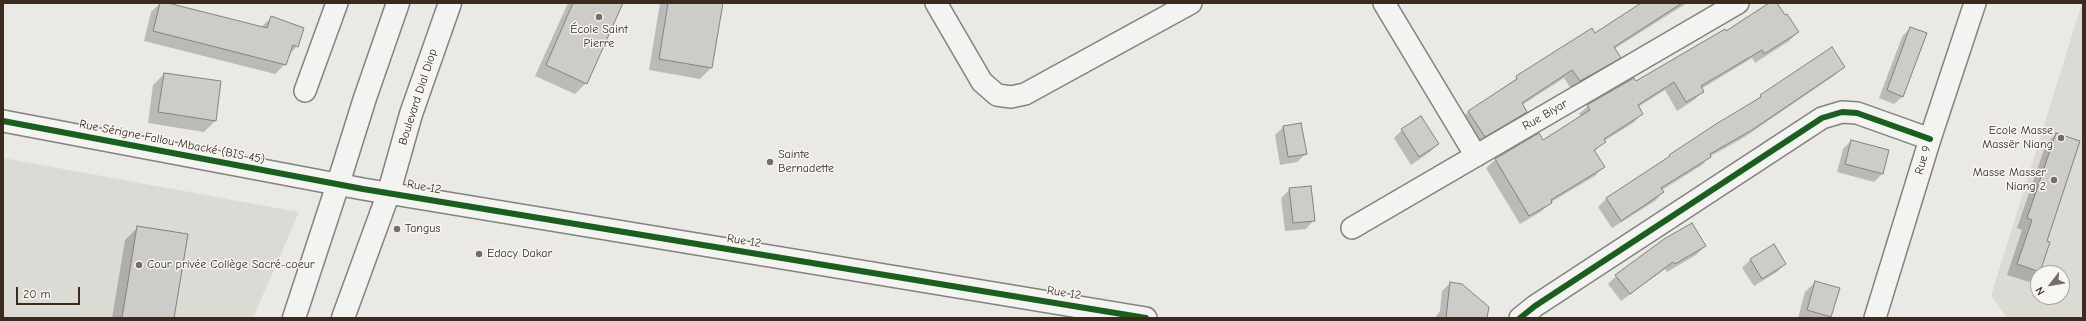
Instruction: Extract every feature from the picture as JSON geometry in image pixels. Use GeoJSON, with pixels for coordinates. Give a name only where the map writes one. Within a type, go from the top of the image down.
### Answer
{"type":"FeatureCollection","features":[{"type":"Feature","properties":{"kind":"street"},"geometry":{"type":"LineString","coordinates":[[305,91],[337,3]]}},
{"type":"Feature","properties":{"kind":"street"},"geometry":{"type":"LineString","coordinates":[[294,318],[365,98],[398,3]]}},
{"type":"Feature","properties":{"kind":"street","name":"Boulevard Dial Diop"},"geometry":{"type":"LineString","coordinates":[[343,318],[389,192],[411,114],[450,3]]}},
{"type":"Feature","properties":{"kind":"street"},"geometry":{"type":"LineString","coordinates":[[939,4],[982,82],[996,95],[1011,97],[1025,94],[1191,3]]}},
{"type":"Feature","properties":{"kind":"street"},"geometry":{"type":"LineString","coordinates":[[1384,3],[1476,156]]}},
{"type":"Feature","properties":{"kind":"street","name":"Rue Biyar"},"geometry":{"type":"LineString","coordinates":[[1352,228],[1738,3]]}},
{"type":"Feature","properties":{"kind":"street","name":"Rue 9"},"geometry":{"type":"LineString","coordinates":[[1875,318],[1930,139],[1975,3]]}},
{"type":"Feature","properties":{"kind":"street"},"geometry":{"type":"LineString","coordinates":[[1520,318],[1535,306],[1822,118],[1842,112],[1857,114],[1930,139]]}},
{"type":"Feature","properties":{"kind":"street","name":"Rue Sérigne Fallou Mbacké (BIS-45)"},"geometry":{"type":"LineString","coordinates":[[3,121],[338,184]]}},
{"type":"Feature","properties":{"kind":"street","name":"Rue 12"},"geometry":{"type":"LineString","coordinates":[[338,184],[1146,318]]}},
{"type":"Feature","properties":{"kind":"shaded area","name":"Ecole Masse Massër Niang"},"geometry":{"type":"Polygon","coordinates":[[[2082,3],[2083,318],[2007,318],[1991,296],[2082,3]]]}},
{"type":"Feature","properties":{"kind":"shaded area","name":"Cour privée Collège Sacré-coeur"},"geometry":{"type":"Polygon","coordinates":[[[3,158],[299,212],[253,318],[3,318],[3,158]]]}},
{"type":"Feature","properties":{"kind":"building"},"geometry":{"type":"Polygon","coordinates":[[[160,3],[168,3],[267,28],[271,16],[304,28],[298,47],[293,45],[286,65],[153,31],[160,3]]]}},
{"type":"Feature","properties":{"kind":"building"},"geometry":{"type":"Polygon","coordinates":[[[573,3],[623,3],[587,84],[546,65],[573,3]]]}},
{"type":"Feature","properties":{"kind":"building"},"geometry":{"type":"Polygon","coordinates":[[[668,3],[723,3],[712,68],[659,59],[668,3]]]}},
{"type":"Feature","properties":{"kind":"building"},"geometry":{"type":"Polygon","coordinates":[[[1641,3],[1682,3],[1614,47],[1621,58],[1580,81],[1572,70],[1522,103],[1527,112],[1485,137],[1468,111],[1517,79],[1516,76],[1592,28],[1595,33],[1641,3]]]}},
{"type":"Feature","properties":{"kind":"building"},"geometry":{"type":"Polygon","coordinates":[[[1769,3],[1777,3],[1785,15],[1787,14],[1799,32],[1764,54],[1762,50],[1701,86],[1704,92],[1686,102],[1674,82],[1638,105],[1643,114],[1604,139],[1606,142],[1594,150],[1605,167],[1551,200],[1552,203],[1529,216],[1495,159],[1539,133],[1543,140],[1590,110],[1587,105],[1634,78],[1636,81],[1725,29],[1726,31],[1769,3]]]}},
{"type":"Feature","properties":{"kind":"building"},"geometry":{"type":"Polygon","coordinates":[[[1910,27],[1927,33],[1903,97],[1887,90],[1910,27]]]}},
{"type":"Feature","properties":{"kind":"building"},"geometry":{"type":"Polygon","coordinates":[[[1832,47],[1845,67],[1752,130],[1710,154],[1711,157],[1661,188],[1664,192],[1621,221],[1606,198],[1716,124],[1761,97],[1760,95],[1832,47]]]}},
{"type":"Feature","properties":{"kind":"building"},"geometry":{"type":"Polygon","coordinates":[[[164,73],[221,81],[216,121],[158,112],[164,73]]]}},
{"type":"Feature","properties":{"kind":"building"},"geometry":{"type":"Polygon","coordinates":[[[1421,116],[1439,144],[1419,157],[1401,129],[1421,116]]]}},
{"type":"Feature","properties":{"kind":"building"},"geometry":{"type":"Polygon","coordinates":[[[1301,123],[1307,154],[1288,157],[1283,126],[1301,123]]]}},
{"type":"Feature","properties":{"kind":"building","name":"Masse Masser Niang 2"},"geometry":{"type":"Polygon","coordinates":[[[2056,133],[2080,141],[2047,241],[2050,242],[2042,265],[2030,265],[2030,269],[2017,264],[2032,220],[2027,218],[2056,133]]]}},
{"type":"Feature","properties":{"kind":"building"},"geometry":{"type":"Polygon","coordinates":[[[1851,140],[1889,150],[1883,174],[1845,164],[1851,140]]]}},
{"type":"Feature","properties":{"kind":"building"},"geometry":{"type":"Polygon","coordinates":[[[1311,186],[1315,221],[1293,223],[1289,188],[1311,186]]]}},
{"type":"Feature","properties":{"kind":"building"},"geometry":{"type":"Polygon","coordinates":[[[1692,223],[1706,246],[1675,264],[1673,262],[1630,294],[1615,275],[1664,239],[1692,223]]]}},
{"type":"Feature","properties":{"kind":"building"},"geometry":{"type":"Polygon","coordinates":[[[137,226],[188,234],[174,318],[122,318],[137,226]]]}},
{"type":"Feature","properties":{"kind":"building"},"geometry":{"type":"Polygon","coordinates":[[[1774,244],[1786,264],[1762,279],[1750,259],[1774,244]]]}},
{"type":"Feature","properties":{"kind":"building"},"geometry":{"type":"Polygon","coordinates":[[[1815,281],[1840,288],[1831,317],[1807,310],[1815,281]]]}},
{"type":"Feature","properties":{"kind":"building"},"geometry":{"type":"Polygon","coordinates":[[[1450,282],[1462,284],[1489,307],[1487,318],[1446,318],[1450,282]]]}},
{"type":"Feature","properties":{"kind":"cycle path"},"geometry":{"type":"LineString","coordinates":[[1520,318],[1535,306],[1822,118],[1842,112],[1857,113],[1930,139]]}},
{"type":"Feature","properties":{"kind":"cycle path"},"geometry":{"type":"LineString","coordinates":[[3,121],[363,189],[1146,318]]}},
{"type":"Feature","properties":{"kind":"place","name":"École Saint Pierre"},"geometry":{"type":"Point","coordinates":[599,17]}},
{"type":"Feature","properties":{"kind":"place","name":"Ecole Masse Massër Niang"},"geometry":{"type":"Point","coordinates":[2061,138]}},
{"type":"Feature","properties":{"kind":"place","name":"Sainte Bernadette"},"geometry":{"type":"Point","coordinates":[770,162]}},
{"type":"Feature","properties":{"kind":"place","name":"Masse Masser Niang 2"},"geometry":{"type":"Point","coordinates":[2054,180]}},
{"type":"Feature","properties":{"kind":"place","name":"Tangus"},"geometry":{"type":"Point","coordinates":[397,229]}},
{"type":"Feature","properties":{"kind":"place","name":"Edacy Dakar"},"geometry":{"type":"Point","coordinates":[479,254]}},
{"type":"Feature","properties":{"kind":"place","name":"Cour privée Collège Sacré-coeur"},"geometry":{"type":"Point","coordinates":[139,265]}}]}
